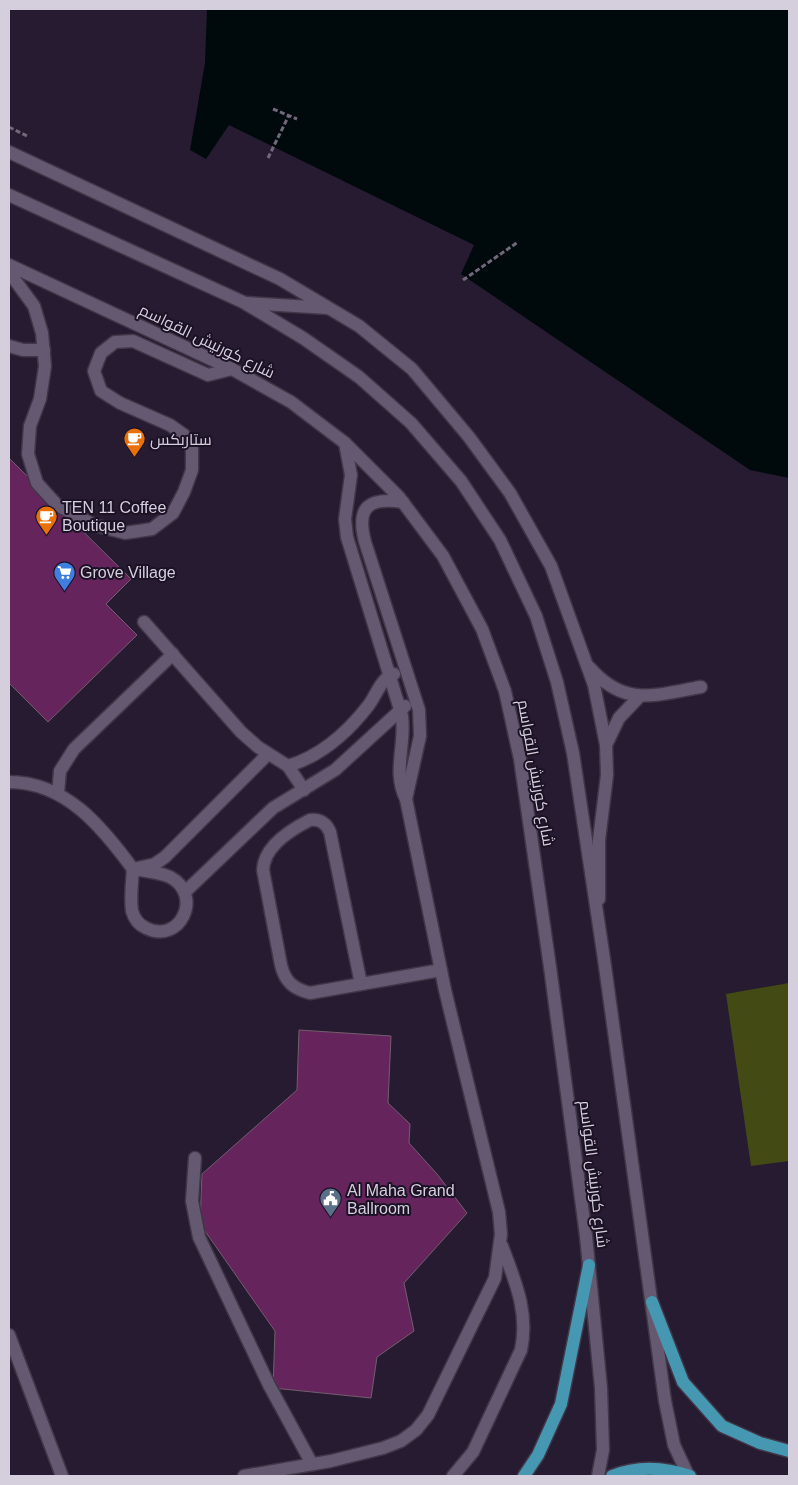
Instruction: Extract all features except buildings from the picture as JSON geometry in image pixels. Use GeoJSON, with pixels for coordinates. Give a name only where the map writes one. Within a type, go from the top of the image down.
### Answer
{"type":"FeatureCollection","features":[{"type":"Feature","properties":{"kind":"main road"},"geometry":{"type":"LineString","coordinates":[[9,152],[280,279],[359,326],[412,369],[469,437],[510,493],[551,566],[588,666],[606,745],[607,775],[602,809],[598,863],[600,929]]}},
{"type":"Feature","properties":{"kind":"main road"},"geometry":{"type":"LineString","coordinates":[[9,195],[243,302],[303,338],[359,377],[411,423],[461,480],[500,540],[536,616],[557,682],[573,753],[600,929],[665,1401],[674,1445],[689,1476]]}},
{"type":"Feature","properties":{"kind":"main road","name":"شارع كورنيش القواسم"},"geometry":{"type":"LineString","coordinates":[[9,265],[232,369],[291,402],[345,443],[403,502],[448,564],[482,629],[505,691],[523,778],[589,1264],[604,1419],[603,1450],[598,1476]]}},
{"type":"Feature","properties":{"kind":"main road"},"geometry":{"type":"LineString","coordinates":[[9,272],[34,306],[42,333],[45,366],[40,399],[30,426],[28,454],[37,484],[57,504],[94,525],[125,533],[152,529],[173,513],[184,492],[192,470],[192,449],[184,435],[170,425],[120,403],[101,391],[94,372],[101,353],[115,342],[133,341],[208,375],[232,369]]}},
{"type":"Feature","properties":{"kind":"main road"},"geometry":{"type":"LineString","coordinates":[[243,302],[328,308]]}},
{"type":"Feature","properties":{"kind":"main road"},"geometry":{"type":"LineString","coordinates":[[9,346],[23,350],[44,350]]}},
{"type":"Feature","properties":{"kind":"main road"},"geometry":{"type":"LineString","coordinates":[[244,1476],[312,1464],[383,1448],[401,1441],[416,1430],[428,1415],[487,1299],[495,1278],[501,1241],[499,1212],[441,970],[406,799],[398,775],[404,729],[400,709],[388,676],[345,527],[351,475],[345,443]]}},
{"type":"Feature","properties":{"kind":"main road"},"geometry":{"type":"LineString","coordinates":[[403,502],[374,502],[366,507],[361,519],[365,542],[419,710],[420,736],[406,799]]}},
{"type":"Feature","properties":{"kind":"main road"},"geometry":{"type":"LineString","coordinates":[[144,622],[241,732],[268,754],[288,766],[304,790]]}},
{"type":"Feature","properties":{"kind":"main road"},"geometry":{"type":"LineString","coordinates":[[58,793],[60,771],[70,754],[173,654]]}},
{"type":"Feature","properties":{"kind":"main road"},"geometry":{"type":"LineString","coordinates":[[588,666],[607,684],[639,697],[701,687]]}},
{"type":"Feature","properties":{"kind":"main road"},"geometry":{"type":"LineString","coordinates":[[288,766],[313,758],[336,739],[369,705],[388,676],[405,669]]}},
{"type":"Feature","properties":{"kind":"main road"},"geometry":{"type":"LineString","coordinates":[[606,745],[611,731],[619,718],[639,697]]}},
{"type":"Feature","properties":{"kind":"main road"},"geometry":{"type":"LineString","coordinates":[[185,892],[273,808],[335,770],[400,709],[415,699]]}},
{"type":"Feature","properties":{"kind":"main road"},"geometry":{"type":"LineString","coordinates":[[133,869],[155,864],[165,858],[268,754]]}},
{"type":"Feature","properties":{"kind":"main road"},"geometry":{"type":"LineString","coordinates":[[9,782],[30,784],[58,793],[69,799],[107,836],[133,869],[132,911],[136,920],[143,927],[162,932],[178,925],[187,909],[185,892],[171,877],[133,869]]}},
{"type":"Feature","properties":{"kind":"main road"},"geometry":{"type":"LineString","coordinates":[[361,984],[330,832],[322,821],[310,820],[270,848],[263,860],[263,870],[283,974],[292,986],[310,993],[441,970]]}},
{"type":"Feature","properties":{"kind":"main road"},"geometry":{"type":"LineString","coordinates":[[195,1158],[192,1201],[199,1237],[269,1385],[312,1464]]}},
{"type":"Feature","properties":{"kind":"main road"},"geometry":{"type":"LineString","coordinates":[[453,1476],[473,1452],[521,1350],[524,1335],[522,1304],[501,1241]]}},
{"type":"Feature","properties":{"kind":"main road"},"geometry":{"type":"LineString","coordinates":[[524,1476],[538,1455],[561,1404],[589,1264]]}},
{"type":"Feature","properties":{"kind":"main road"},"geometry":{"type":"LineString","coordinates":[[652,1302],[683,1382],[722,1426],[760,1444],[789,1451]]}},
{"type":"Feature","properties":{"kind":"main road"},"geometry":{"type":"LineString","coordinates":[[9,1335],[62,1476]]}},
{"type":"Feature","properties":{"kind":"main road"},"geometry":{"type":"LineString","coordinates":[[612,1476],[626,1470],[658,1468],[689,1476]]}},
{"type":"Feature","properties":{"kind":"path"},"geometry":{"type":"LineString","coordinates":[[273,109],[297,119]]}},
{"type":"Feature","properties":{"kind":"path"},"geometry":{"type":"LineString","coordinates":[[268,158],[289,115]]}},
{"type":"Feature","properties":{"kind":"path"},"geometry":{"type":"LineString","coordinates":[[463,280],[518,242]]}},
{"type":"Feature","properties":{"kind":"green space"},"geometry":{"type":"Polygon","coordinates":[[[789,983],[789,1161],[751,1166],[726,994],[789,983]]]}},
{"type":"Feature","properties":{"kind":"shaded area"},"geometry":{"type":"Polygon","coordinates":[[[207,9],[789,9],[789,478],[750,470],[461,274],[474,245],[229,125],[206,159],[190,150],[205,63],[207,9]]]}},
{"type":"Feature","properties":{"kind":"place","name":"ستاربكس"},"geometry":{"type":"Point","coordinates":[134,458]}},
{"type":"Feature","properties":{"kind":"place","name":"TEN 11 Coffee Boutique"},"geometry":{"type":"Point","coordinates":[46,535]}},
{"type":"Feature","properties":{"kind":"place","name":"Grove Village"},"geometry":{"type":"Point","coordinates":[64,591]}},
{"type":"Feature","properties":{"kind":"place","name":"Al Maha Grand Ballroom"},"geometry":{"type":"Point","coordinates":[331,1218]}}]}
